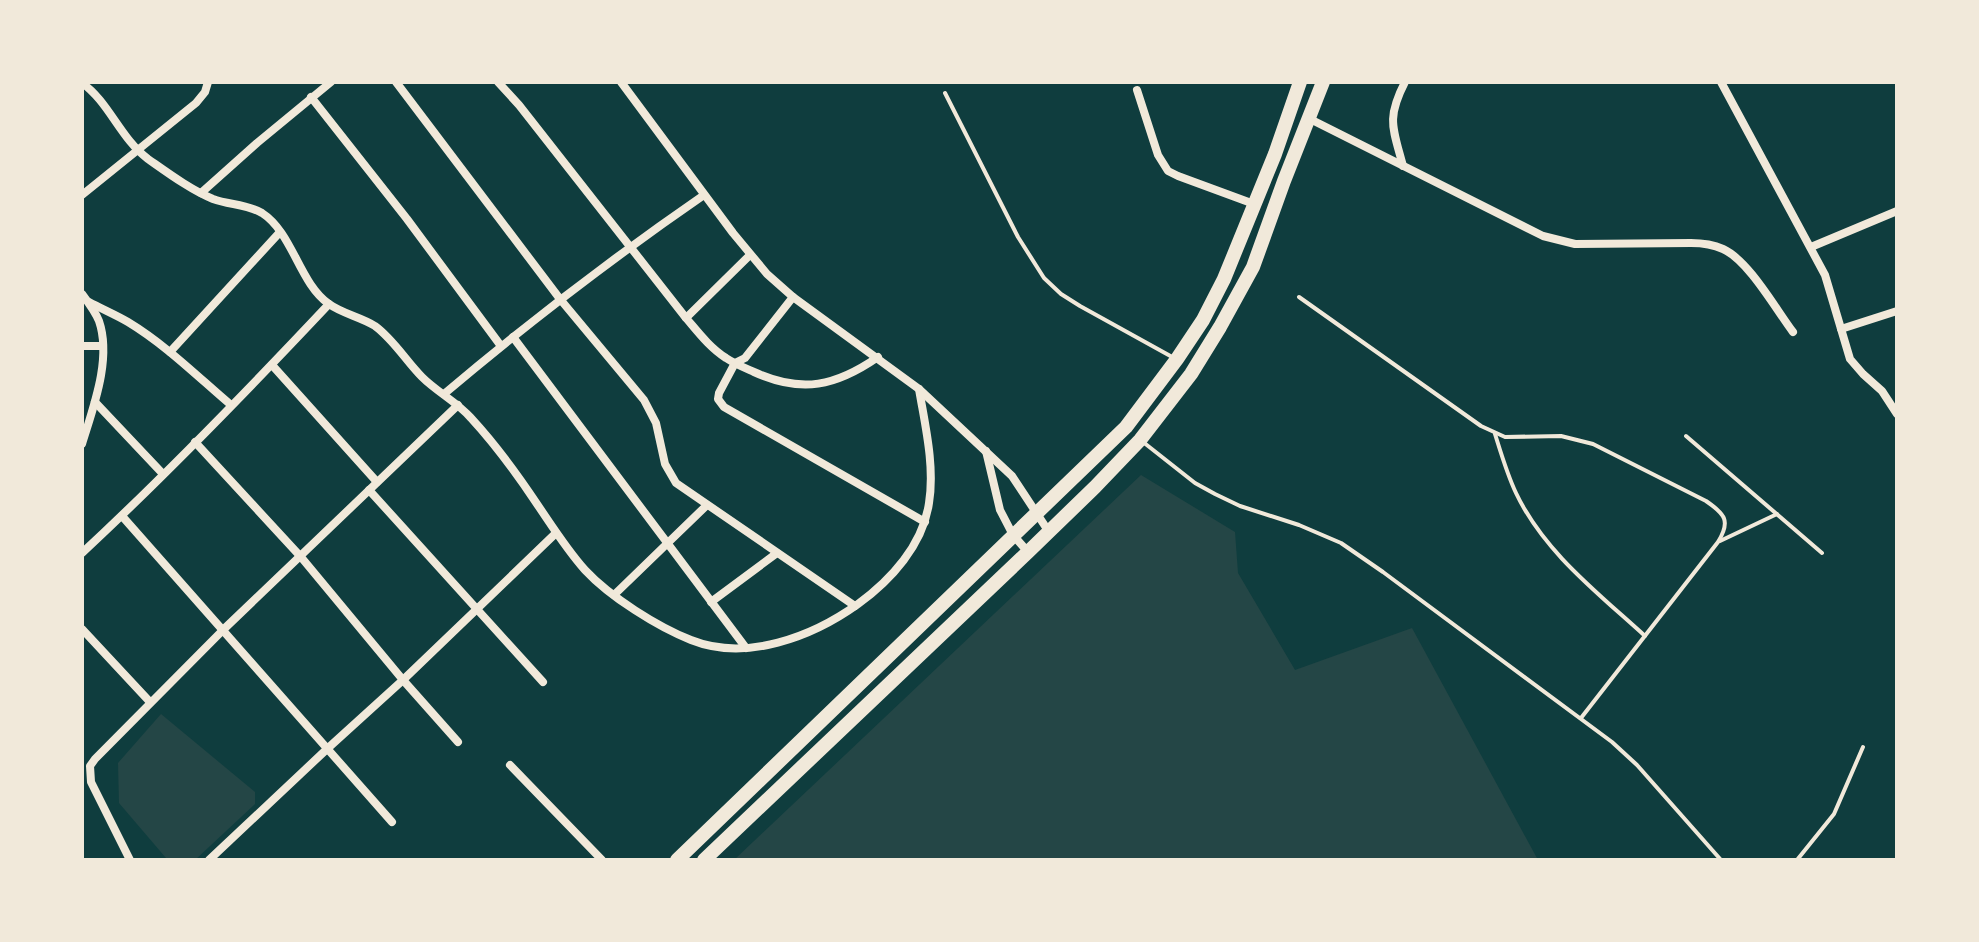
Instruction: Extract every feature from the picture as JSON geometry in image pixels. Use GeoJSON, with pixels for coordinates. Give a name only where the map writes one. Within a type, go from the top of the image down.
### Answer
{"type":"FeatureCollection","features":[{"type":"Feature","properties":{"kind":"main road"},"geometry":{"type":"LineString","coordinates":[[677,860],[1126,427],[1203,320],[1224,279],[1275,154],[1300,82]]}},
{"type":"Feature","properties":{"kind":"main road"},"geometry":{"type":"LineString","coordinates":[[704,860],[1049,532],[1140,440],[1191,374],[1253,267],[1323,82]]}},
{"type":"Feature","properties":{"kind":"main road"},"geometry":{"type":"LineString","coordinates":[[721,818],[735,830]]}},
{"type":"Feature","properties":{"kind":"street"},"geometry":{"type":"LineString","coordinates":[[82,195],[196,103],[208,82]]}},
{"type":"Feature","properties":{"kind":"street"},"geometry":{"type":"LineString","coordinates":[[201,193],[331,82]]}},
{"type":"Feature","properties":{"kind":"street"},"geometry":{"type":"LineString","coordinates":[[396,82],[560,299],[644,400],[656,423],[665,464],[684,490],[855,606]]}},
{"type":"Feature","properties":{"kind":"street"},"geometry":{"type":"LineString","coordinates":[[498,82],[713,348],[735,363],[774,381],[805,385],[840,379],[878,357]]}},
{"type":"Feature","properties":{"kind":"street"},"geometry":{"type":"LineString","coordinates":[[621,82],[750,255],[793,297],[919,389],[986,450],[1012,476],[1049,532]]}},
{"type":"Feature","properties":{"kind":"street"},"geometry":{"type":"LineString","coordinates":[[1403,166],[1392,114],[1405,82]]}},
{"type":"Feature","properties":{"kind":"street"},"geometry":{"type":"LineString","coordinates":[[1721,82],[1825,275],[1850,359],[1882,391],[1897,414]]}},
{"type":"Feature","properties":{"kind":"street"},"geometry":{"type":"LineString","coordinates":[[82,83],[92,90],[137,149],[201,193],[215,200],[259,211],[270,219],[314,288],[329,304],[378,328],[420,375],[470,416],[585,570],[614,595],[692,641],[715,647],[746,648],[788,639],[821,626],[855,606],[893,573],[913,548],[925,522],[930,501],[919,389]]}},
{"type":"Feature","properties":{"kind":"street"},"geometry":{"type":"LineString","coordinates":[[1137,90],[1158,155],[1168,171],[1254,204]]}},
{"type":"Feature","properties":{"kind":"street"},"geometry":{"type":"LineString","coordinates":[[311,97],[501,346]]}},
{"type":"Feature","properties":{"kind":"street"},"geometry":{"type":"LineString","coordinates":[[1308,118],[1514,223],[1558,241],[1575,244],[1708,243],[1721,247],[1742,262],[1793,332]]}},
{"type":"Feature","properties":{"kind":"street"},"geometry":{"type":"LineString","coordinates":[[444,394],[560,299],[704,195]]}},
{"type":"Feature","properties":{"kind":"street"},"geometry":{"type":"LineString","coordinates":[[1811,247],[1897,211]]}},
{"type":"Feature","properties":{"kind":"street"},"geometry":{"type":"LineString","coordinates":[[170,352],[280,232]]}},
{"type":"Feature","properties":{"kind":"street"},"geometry":{"type":"LineString","coordinates":[[686,318],[750,255]]}},
{"type":"Feature","properties":{"kind":"street"},"geometry":{"type":"LineString","coordinates":[[82,294],[98,319],[102,346],[101,376],[82,444]]}},
{"type":"Feature","properties":{"kind":"street"},"geometry":{"type":"LineString","coordinates":[[793,297],[745,358],[735,363],[718,399],[724,407],[925,522]]}},
{"type":"Feature","properties":{"kind":"street"},"geometry":{"type":"LineString","coordinates":[[89,302],[127,321],[170,352],[231,405]]}},
{"type":"Feature","properties":{"kind":"street"},"geometry":{"type":"LineString","coordinates":[[82,553],[272,365],[329,304]]}},
{"type":"Feature","properties":{"kind":"street"},"geometry":{"type":"LineString","coordinates":[[1841,329],[1897,311]]}},
{"type":"Feature","properties":{"kind":"street"},"geometry":{"type":"LineString","coordinates":[[513,337],[746,648]]}},
{"type":"Feature","properties":{"kind":"street"},"geometry":{"type":"LineString","coordinates":[[82,346],[102,346]]}},
{"type":"Feature","properties":{"kind":"street"},"geometry":{"type":"LineString","coordinates":[[272,365],[377,482]]}},
{"type":"Feature","properties":{"kind":"street"},"geometry":{"type":"LineString","coordinates":[[95,402],[163,474]]}},
{"type":"Feature","properties":{"kind":"street"},"geometry":{"type":"LineString","coordinates":[[130,860],[91,782],[90,766],[95,759],[224,629],[458,405]]}},
{"type":"Feature","properties":{"kind":"street"},"geometry":{"type":"LineString","coordinates":[[195,442],[301,557],[458,742]]}},
{"type":"Feature","properties":{"kind":"street"},"geometry":{"type":"LineString","coordinates":[[986,450],[1000,510],[1013,535],[1028,552]]}},
{"type":"Feature","properties":{"kind":"street"},"geometry":{"type":"LineString","coordinates":[[369,490],[543,682]]}},
{"type":"Feature","properties":{"kind":"street"},"geometry":{"type":"LineString","coordinates":[[614,595],[707,505]]}},
{"type":"Feature","properties":{"kind":"street"},"geometry":{"type":"LineString","coordinates":[[122,516],[392,822]]}},
{"type":"Feature","properties":{"kind":"street"},"geometry":{"type":"LineString","coordinates":[[209,860],[556,533]]}},
{"type":"Feature","properties":{"kind":"street"},"geometry":{"type":"LineString","coordinates":[[711,602],[777,553]]}},
{"type":"Feature","properties":{"kind":"street"},"geometry":{"type":"LineString","coordinates":[[82,629],[150,702]]}},
{"type":"Feature","properties":{"kind":"street"},"geometry":{"type":"LineString","coordinates":[[510,765],[602,860]]}},
{"type":"Feature","properties":{"kind":"lane"},"geometry":{"type":"LineString","coordinates":[[945,93],[1018,237],[1044,278],[1080,306],[1177,359]]}},
{"type":"Feature","properties":{"kind":"lane"},"geometry":{"type":"LineString","coordinates":[[1299,297],[1495,434],[1576,439],[1602,449],[1722,513],[1724,532],[1718,542],[1581,718]]}},
{"type":"Feature","properties":{"kind":"lane"},"geometry":{"type":"LineString","coordinates":[[1126,427],[1183,474],[1215,494],[1341,543],[1612,742],[1637,765],[1721,860]]}},
{"type":"Feature","properties":{"kind":"lane"},"geometry":{"type":"LineString","coordinates":[[1495,434],[1515,492],[1539,531],[1569,567],[1645,636]]}},
{"type":"Feature","properties":{"kind":"lane"},"geometry":{"type":"LineString","coordinates":[[1686,436],[1822,553]]}},
{"type":"Feature","properties":{"kind":"lane"},"geometry":{"type":"LineString","coordinates":[[1718,542],[1777,514]]}},
{"type":"Feature","properties":{"kind":"lane"},"geometry":{"type":"LineString","coordinates":[[1797,860],[1834,814],[1863,747]]}},
{"type":"Feature","properties":{"kind":"shaded area"},"geometry":{"type":"Polygon","coordinates":[[[1141,475],[1235,532],[1238,573],[1295,670],[1412,628],[1538,860],[734,860],[1141,475]]]}},
{"type":"Feature","properties":{"kind":"shaded area"},"geometry":{"type":"Polygon","coordinates":[[[161,714],[255,792],[255,804],[195,860],[166,858],[119,803],[118,763],[161,714]]]}}]}
